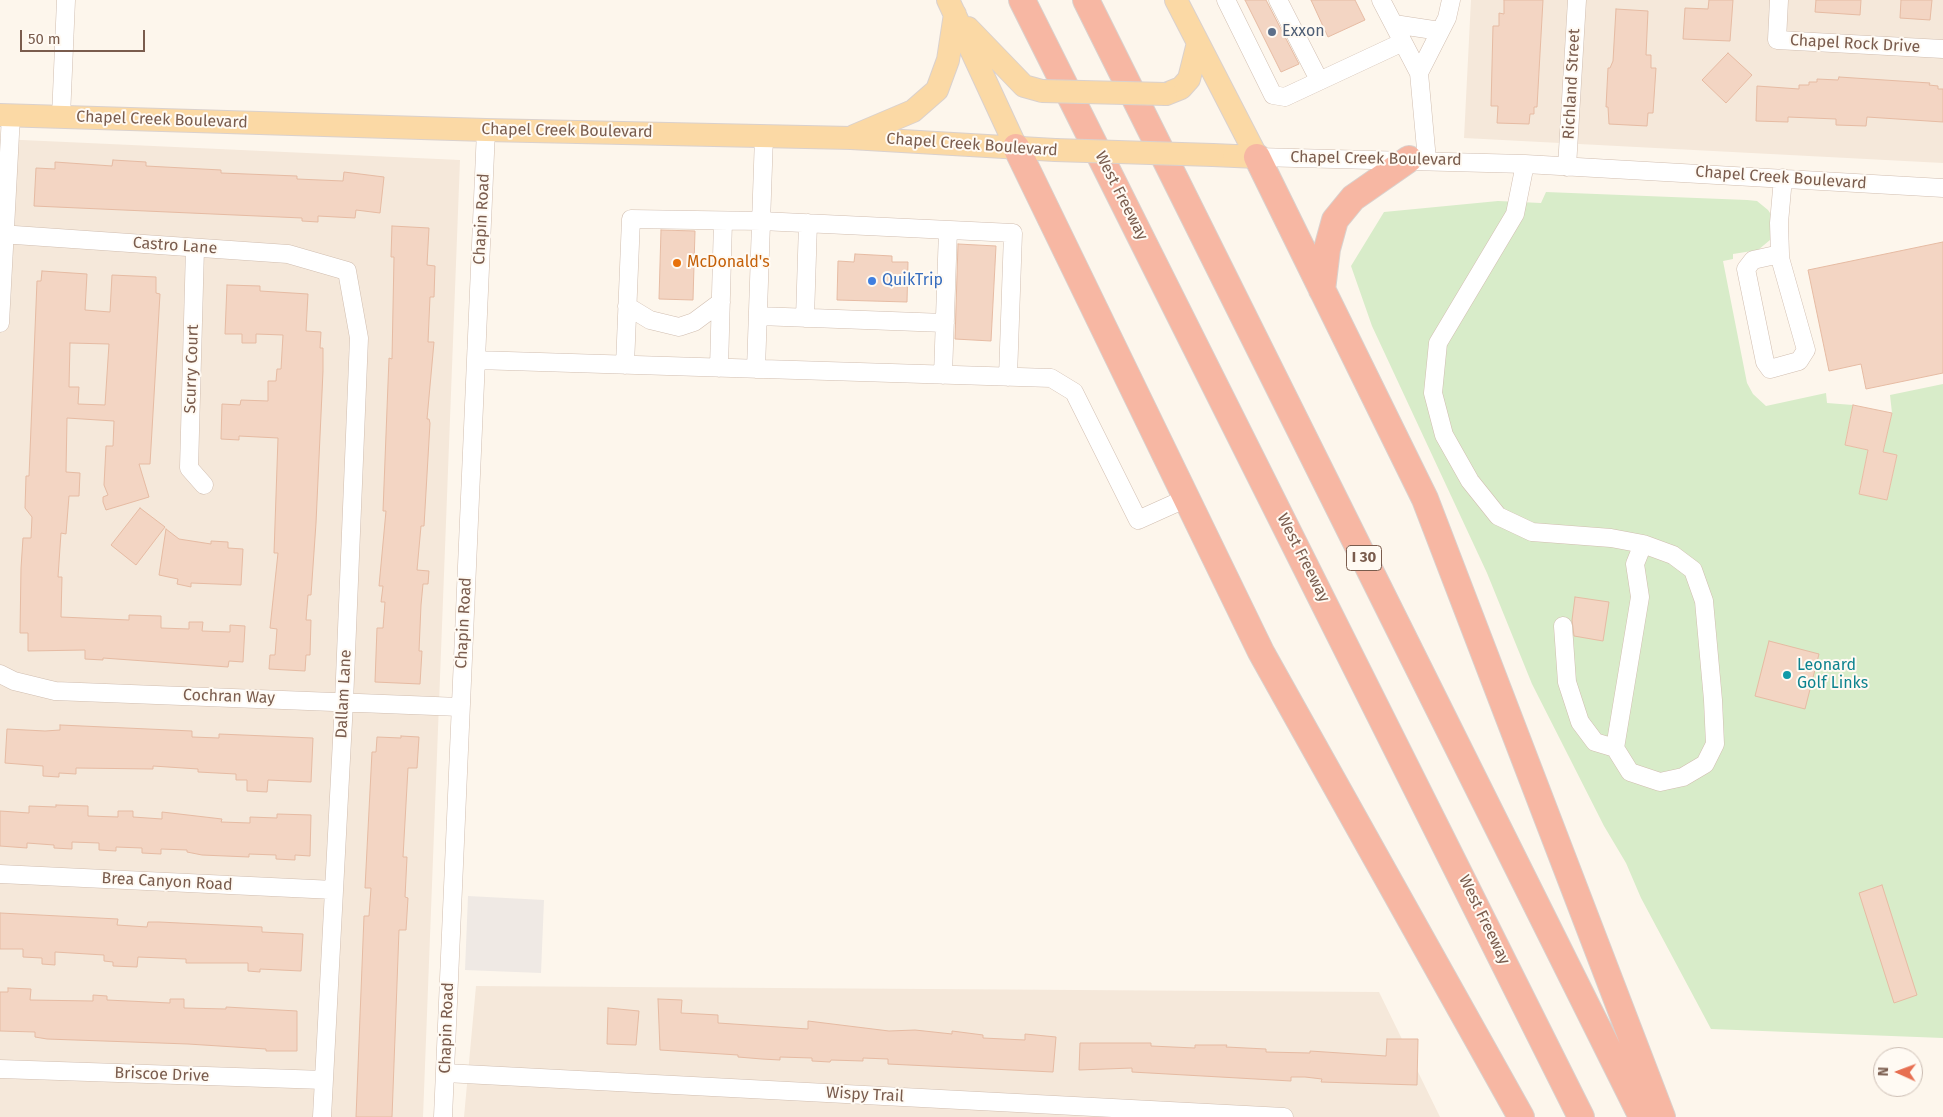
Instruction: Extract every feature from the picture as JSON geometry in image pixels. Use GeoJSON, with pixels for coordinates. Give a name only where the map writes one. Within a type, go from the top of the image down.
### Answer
{"type":"FeatureCollection","features":[{"type":"Feature","properties":{"kind":"highway","name":"West Freeway"},"geometry":{"type":"LineString","coordinates":[[1022,0],[1581,1117]]}},
{"type":"Feature","properties":{"kind":"highway","name":"I 30"},"geometry":{"type":"LineString","coordinates":[[1086,0],[1642,1117]]}},
{"type":"Feature","properties":{"kind":"highway"},"geometry":{"type":"LineString","coordinates":[[1016,147],[1262,652],[1521,1117]]}},
{"type":"Feature","properties":{"kind":"highway"},"geometry":{"type":"LineString","coordinates":[[1257,156],[1425,499],[1662,1117]]}},
{"type":"Feature","properties":{"kind":"highway"},"geometry":{"type":"LineString","coordinates":[[1322,290],[1327,249],[1335,220],[1353,198],[1418,160]]}},
{"type":"Feature","properties":{"kind":"main road"},"geometry":{"type":"LineString","coordinates":[[1176,0],[1257,156]]}},
{"type":"Feature","properties":{"kind":"main road"},"geometry":{"type":"LineString","coordinates":[[952,7],[1024,86],[1042,91],[1166,94],[1181,88],[1189,80],[1198,43]]}},
{"type":"Feature","properties":{"kind":"main road"},"geometry":{"type":"LineString","coordinates":[[851,138],[913,111],[937,90],[948,60],[952,7]]}},
{"type":"Feature","properties":{"kind":"main road"},"geometry":{"type":"LineString","coordinates":[[952,7],[1016,147]]}},
{"type":"Feature","properties":{"kind":"main road","name":"Chapel Creek Boulevard"},"geometry":{"type":"LineString","coordinates":[[6,115],[486,130],[851,138],[1055,150],[1257,156]]}},
{"type":"Feature","properties":{"kind":"street"},"geometry":{"type":"LineString","coordinates":[[60,117],[66,0]]}},
{"type":"Feature","properties":{"kind":"street"},"geometry":{"type":"LineString","coordinates":[[1226,0],[1273,95],[1285,97],[1402,42]]}},
{"type":"Feature","properties":{"kind":"street"},"geometry":{"type":"LineString","coordinates":[[1278,0],[1320,80]]}},
{"type":"Feature","properties":{"kind":"street"},"geometry":{"type":"LineString","coordinates":[[1381,0],[1419,73]]}},
{"type":"Feature","properties":{"kind":"street"},"geometry":{"type":"LineString","coordinates":[[1418,160],[1419,73],[1448,18],[1451,0]]}},
{"type":"Feature","properties":{"kind":"street","name":"Richland Street"},"geometry":{"type":"LineString","coordinates":[[1567,167],[1577,0]]}},
{"type":"Feature","properties":{"kind":"street","name":"Chapel Rock Drive"},"geometry":{"type":"LineString","coordinates":[[1779,0],[1777,40],[1943,49]]}},
{"type":"Feature","properties":{"kind":"street"},"geometry":{"type":"LineString","coordinates":[[1394,24],[1440,31]]}},
{"type":"Feature","properties":{"kind":"street"},"geometry":{"type":"LineString","coordinates":[[0,323],[6,115]]}},
{"type":"Feature","properties":{"kind":"street","name":"Chapin Road"},"geometry":{"type":"LineString","coordinates":[[443,1117],[486,130]]}},
{"type":"Feature","properties":{"kind":"street"},"geometry":{"type":"LineString","coordinates":[[756,369],[764,136]]}},
{"type":"Feature","properties":{"kind":"street","name":"Chapel Creek Boulevard"},"geometry":{"type":"LineString","coordinates":[[1257,156],[1525,164],[1943,188]]}},
{"type":"Feature","properties":{"kind":"street"},"geometry":{"type":"LineString","coordinates":[[1525,164],[1515,214],[1438,343],[1433,393],[1444,435],[1470,481],[1498,516],[1532,532],[1611,538],[1643,544],[1673,555],[1693,570],[1705,611],[1713,692],[1715,744],[1705,764],[1683,777],[1660,782],[1630,772],[1615,748],[1595,742],[1580,722],[1567,682],[1563,626]]}},
{"type":"Feature","properties":{"kind":"street"},"geometry":{"type":"LineString","coordinates":[[1780,254],[1753,260],[1746,270],[1765,362],[1770,369],[1799,361],[1806,350],[1780,254],[1779,223],[1783,178]]}},
{"type":"Feature","properties":{"kind":"street"},"geometry":{"type":"LineString","coordinates":[[625,365],[631,219],[761,221],[1013,233],[1008,377]]}},
{"type":"Feature","properties":{"kind":"street"},"geometry":{"type":"LineString","coordinates":[[719,368],[724,221]]}},
{"type":"Feature","properties":{"kind":"street"},"geometry":{"type":"LineString","coordinates":[[805,318],[808,223]]}},
{"type":"Feature","properties":{"kind":"street"},"geometry":{"type":"LineString","coordinates":[[943,374],[948,230]]}},
{"type":"Feature","properties":{"kind":"street","name":"Castro Lane"},"geometry":{"type":"LineString","coordinates":[[2,234],[288,254],[347,272]]}},
{"type":"Feature","properties":{"kind":"street","name":"Scurry Court"},"geometry":{"type":"LineString","coordinates":[[195,248],[189,468],[204,485]]}},
{"type":"Feature","properties":{"kind":"street","name":"Dallam Lane"},"geometry":{"type":"LineString","coordinates":[[322,1117],[344,702],[359,338],[347,272]]}},
{"type":"Feature","properties":{"kind":"street"},"geometry":{"type":"LineString","coordinates":[[627,306],[650,320],[679,327],[694,322],[721,302]]}},
{"type":"Feature","properties":{"kind":"street"},"geometry":{"type":"LineString","coordinates":[[758,316],[945,323]]}},
{"type":"Feature","properties":{"kind":"street"},"geometry":{"type":"LineString","coordinates":[[476,360],[1051,378],[1074,392],[1138,520],[1187,498]]}},
{"type":"Feature","properties":{"kind":"street"},"geometry":{"type":"LineString","coordinates":[[1615,748],[1640,597],[1635,564],[1643,544]]}},
{"type":"Feature","properties":{"kind":"street","name":"Cochran Way"},"geometry":{"type":"LineString","coordinates":[[0,674],[14,681],[55,691],[460,707]]}},
{"type":"Feature","properties":{"kind":"street","name":"Brea Canyon Road"},"geometry":{"type":"LineString","coordinates":[[0,874],[334,890]]}},
{"type":"Feature","properties":{"kind":"street","name":"Briscoe Drive"},"geometry":{"type":"LineString","coordinates":[[0,1069],[324,1080]]}},
{"type":"Feature","properties":{"kind":"street","name":"Wispy Trail"},"geometry":{"type":"LineString","coordinates":[[445,1073],[1060,1111],[1284,1117]]}},
{"type":"Feature","properties":{"kind":"shaded area"},"geometry":{"type":"Polygon","coordinates":[[[1471,0],[1943,0],[1943,163],[1464,138],[1471,0]]]}},
{"type":"Feature","properties":{"kind":"shaded area"},"geometry":{"type":"Polygon","coordinates":[[[0,139],[460,160],[423,1117],[0,1117],[0,139]]]}},
{"type":"Feature","properties":{"kind":"shaded area"},"geometry":{"type":"Polygon","coordinates":[[[468,896],[544,900],[541,973],[465,970],[468,896]]]}},
{"type":"Feature","properties":{"kind":"shaded area"},"geometry":{"type":"Polygon","coordinates":[[[476,986],[1379,992],[1440,1117],[464,1117],[476,986]]]}},
{"type":"Feature","properties":{"kind":"green space","name":"Leonard Golf Links"},"geometry":{"type":"Polygon","coordinates":[[[1546,192],[1747,200],[1757,201],[1768,210],[1772,216],[1770,240],[1758,250],[1733,254],[1733,259],[1723,261],[1747,383],[1753,394],[1766,406],[1826,393],[1827,403],[1853,405],[1845,445],[1868,450],[1859,494],[1887,500],[1897,455],[1883,452],[1892,413],[1890,395],[1943,384],[1943,1038],[1711,1029],[1641,898],[1626,863],[1604,826],[1532,684],[1487,573],[1372,326],[1351,266],[1384,212],[1498,201],[1541,203],[1546,192]]]}},
{"type":"Feature","properties":{"kind":"building","name":"Exxon"},"geometry":{"type":"Polygon","coordinates":[[[1245,0],[1266,0],[1299,64],[1281,72],[1245,0]]]}},
{"type":"Feature","properties":{"kind":"building"},"geometry":{"type":"Polygon","coordinates":[[[1311,0],[1355,0],[1365,20],[1328,37],[1311,0]]]}},
{"type":"Feature","properties":{"kind":"building"},"geometry":{"type":"Polygon","coordinates":[[[1504,0],[1543,0],[1537,107],[1534,107],[1534,114],[1530,114],[1529,124],[1497,123],[1498,106],[1491,106],[1493,26],[1499,26],[1499,13],[1504,14],[1504,0]]]}},
{"type":"Feature","properties":{"kind":"building"},"geometry":{"type":"Polygon","coordinates":[[[1709,0],[1733,0],[1730,41],[1683,39],[1685,8],[1708,9],[1709,0]]]}},
{"type":"Feature","properties":{"kind":"building"},"geometry":{"type":"Polygon","coordinates":[[[1816,0],[1861,0],[1860,15],[1815,12],[1816,0]]]}},
{"type":"Feature","properties":{"kind":"building"},"geometry":{"type":"Polygon","coordinates":[[[1901,0],[1932,0],[1930,20],[1900,18],[1901,0]]]}},
{"type":"Feature","properties":{"kind":"building"},"geometry":{"type":"Polygon","coordinates":[[[1616,9],[1648,11],[1646,55],[1651,55],[1651,68],[1656,68],[1653,113],[1648,113],[1647,126],[1609,124],[1608,107],[1606,107],[1608,68],[1610,68],[1613,61],[1616,9]]]}},
{"type":"Feature","properties":{"kind":"building"},"geometry":{"type":"Polygon","coordinates":[[[1728,53],[1752,75],[1726,103],[1702,80],[1728,53]]]}},
{"type":"Feature","properties":{"kind":"building"},"geometry":{"type":"Polygon","coordinates":[[[1839,77],[1930,83],[1929,85],[1938,86],[1938,89],[1943,89],[1943,122],[1867,117],[1866,126],[1836,125],[1836,119],[1788,117],[1788,122],[1756,121],[1757,86],[1799,89],[1799,85],[1809,85],[1809,82],[1817,82],[1817,79],[1838,80],[1839,77]]]}},
{"type":"Feature","properties":{"kind":"building"},"geometry":{"type":"Polygon","coordinates":[[[113,160],[146,162],[146,166],[221,170],[221,173],[297,176],[297,179],[343,181],[344,172],[384,177],[380,213],[356,210],[355,218],[318,216],[318,222],[302,221],[302,218],[34,206],[36,168],[55,169],[55,162],[112,166],[113,160]]]}},
{"type":"Feature","properties":{"kind":"building"},"geometry":{"type":"Polygon","coordinates":[[[392,226],[429,228],[427,265],[435,266],[434,297],[430,297],[428,342],[434,342],[427,419],[429,419],[430,423],[424,526],[421,526],[417,570],[429,571],[428,584],[423,584],[421,605],[419,651],[422,651],[420,684],[375,682],[377,628],[383,628],[385,602],[381,602],[383,586],[379,586],[386,511],[383,511],[389,358],[392,359],[394,257],[391,257],[392,226]]]}},
{"type":"Feature","properties":{"kind":"building","name":"McDonald's"},"geometry":{"type":"Polygon","coordinates":[[[661,230],[695,231],[693,300],[659,299],[661,230]]]}},
{"type":"Feature","properties":{"kind":"building"},"geometry":{"type":"Polygon","coordinates":[[[1943,242],[1943,373],[1866,389],[1861,364],[1829,371],[1808,270],[1943,242]]]}},
{"type":"Feature","properties":{"kind":"building","name":"QuikTrip"},"geometry":{"type":"Polygon","coordinates":[[[958,244],[996,246],[991,341],[955,339],[958,244]]]}},
{"type":"Feature","properties":{"kind":"building","name":"QuikTrip"},"geometry":{"type":"Polygon","coordinates":[[[855,254],[892,256],[892,262],[908,262],[907,302],[837,300],[838,261],[854,262],[855,254]]]}},
{"type":"Feature","properties":{"kind":"building"},"geometry":{"type":"Polygon","coordinates":[[[42,271],[87,274],[85,310],[110,312],[112,275],[156,277],[156,293],[160,294],[150,464],[139,464],[149,497],[106,510],[103,497],[108,495],[104,485],[106,446],[113,446],[114,421],[67,418],[66,472],[80,473],[79,496],[69,496],[66,534],[61,533],[58,577],[62,577],[61,617],[129,620],[129,615],[161,616],[161,628],[189,629],[189,622],[203,622],[202,631],[230,632],[230,625],[245,626],[243,662],[229,661],[228,667],[103,658],[103,660],[85,659],[85,650],[28,651],[28,633],[20,633],[21,568],[23,538],[31,538],[32,517],[25,508],[26,476],[29,476],[37,281],[41,281],[42,271]],[[70,343],[69,387],[79,387],[78,404],[105,405],[109,344],[70,343]]]}},
{"type":"Feature","properties":{"kind":"building"},"geometry":{"type":"Polygon","coordinates":[[[227,285],[260,286],[260,291],[308,294],[306,331],[321,332],[320,348],[323,348],[323,371],[316,523],[311,595],[308,595],[306,620],[311,620],[310,655],[306,655],[305,671],[269,669],[270,655],[275,655],[277,629],[270,628],[278,553],[274,553],[278,438],[239,436],[239,440],[221,439],[222,404],[240,405],[241,400],[268,401],[268,381],[276,381],[277,369],[281,369],[283,335],[256,334],[256,343],[242,343],[242,334],[225,334],[227,285]]]}},
{"type":"Feature","properties":{"kind":"building"},"geometry":{"type":"Polygon","coordinates":[[[1853,405],[1892,413],[1883,452],[1897,455],[1887,500],[1859,494],[1868,450],[1845,445],[1853,405]]]}},
{"type":"Feature","properties":{"kind":"building"},"geometry":{"type":"Polygon","coordinates":[[[140,508],[165,527],[136,565],[111,545],[140,508]]]}},
{"type":"Feature","properties":{"kind":"building"},"geometry":{"type":"Polygon","coordinates":[[[166,529],[179,539],[211,544],[211,541],[228,542],[228,548],[243,549],[241,585],[191,583],[191,587],[177,584],[178,579],[159,575],[166,529]]]}},
{"type":"Feature","properties":{"kind":"building"},"geometry":{"type":"Polygon","coordinates":[[[1575,597],[1609,602],[1603,641],[1574,636],[1572,620],[1575,597]]]}},
{"type":"Feature","properties":{"kind":"building","name":"Leonard Golf Links"},"geometry":{"type":"Polygon","coordinates":[[[1769,641],[1819,654],[1805,709],[1755,696],[1769,641]]]}},
{"type":"Feature","properties":{"kind":"building"},"geometry":{"type":"Polygon","coordinates":[[[60,725],[192,731],[192,737],[219,738],[219,734],[313,738],[311,782],[268,780],[267,792],[247,791],[247,780],[236,780],[236,774],[198,772],[198,769],[153,766],[153,769],[76,768],[76,774],[59,773],[59,777],[43,776],[43,766],[5,763],[7,729],[60,730],[60,725]]]}},
{"type":"Feature","properties":{"kind":"building"},"geometry":{"type":"Polygon","coordinates":[[[401,736],[419,737],[417,768],[408,768],[403,857],[407,857],[405,897],[408,898],[406,930],[399,930],[392,1117],[356,1117],[364,916],[369,916],[371,888],[365,888],[372,752],[376,752],[377,737],[401,738],[401,736]]]}},
{"type":"Feature","properties":{"kind":"building"},"geometry":{"type":"Polygon","coordinates":[[[56,805],[88,806],[88,816],[118,817],[118,811],[133,811],[133,817],[162,819],[162,812],[222,819],[221,822],[250,823],[250,817],[277,818],[277,814],[311,815],[310,856],[295,855],[295,860],[276,859],[276,855],[249,854],[249,857],[202,855],[187,852],[187,850],[161,849],[161,854],[142,853],[142,848],[116,847],[116,851],[99,850],[99,843],[72,842],[72,849],[54,848],[54,845],[27,843],[27,848],[0,846],[0,811],[29,813],[29,806],[56,807],[56,805]]]}},
{"type":"Feature","properties":{"kind":"building"},"geometry":{"type":"Polygon","coordinates":[[[1882,885],[1917,995],[1894,1003],[1859,893],[1882,885]]]}},
{"type":"Feature","properties":{"kind":"building"},"geometry":{"type":"Polygon","coordinates":[[[0,913],[118,919],[117,925],[147,927],[148,922],[159,922],[262,927],[262,932],[303,934],[301,971],[260,969],[260,972],[248,971],[248,963],[186,963],[186,959],[138,957],[137,967],[113,966],[113,962],[104,961],[104,955],[55,952],[55,965],[42,964],[42,958],[23,957],[23,949],[0,949],[0,913]]]}},
{"type":"Feature","properties":{"kind":"building"},"geometry":{"type":"Polygon","coordinates":[[[8,988],[31,989],[30,1000],[93,1001],[93,995],[107,996],[107,1000],[170,1003],[170,999],[184,999],[184,1008],[226,1009],[226,1007],[297,1011],[297,1051],[266,1051],[266,1049],[188,1044],[47,1039],[35,1037],[35,1032],[0,1031],[0,992],[8,992],[8,988]]]}},
{"type":"Feature","properties":{"kind":"building"},"geometry":{"type":"Polygon","coordinates":[[[658,999],[682,1000],[681,1013],[718,1015],[718,1023],[808,1029],[808,1021],[889,1031],[915,1030],[952,1034],[952,1031],[983,1035],[983,1038],[1025,1040],[1025,1034],[1056,1037],[1053,1072],[888,1064],[888,1059],[863,1058],[863,1061],[831,1060],[830,1062],[812,1061],[812,1058],[780,1057],[780,1060],[660,1050],[658,999]]]}},
{"type":"Feature","properties":{"kind":"building"},"geometry":{"type":"Polygon","coordinates":[[[608,1008],[639,1011],[636,1045],[607,1044],[608,1008]]]}},
{"type":"Feature","properties":{"kind":"building"},"geometry":{"type":"Polygon","coordinates":[[[1387,1039],[1418,1039],[1417,1085],[1321,1082],[1322,1079],[1305,1077],[1291,1077],[1291,1081],[1132,1072],[1132,1068],[1079,1070],[1080,1043],[1151,1043],[1151,1046],[1195,1048],[1195,1045],[1227,1045],[1226,1047],[1266,1049],[1266,1052],[1310,1053],[1310,1051],[1386,1056],[1387,1039]]]}},
{"type":"Feature","properties":{"kind":"place","name":"Exxon"},"geometry":{"type":"Point","coordinates":[1272,32]}},
{"type":"Feature","properties":{"kind":"place","name":"McDonald's"},"geometry":{"type":"Point","coordinates":[677,263]}},
{"type":"Feature","properties":{"kind":"place","name":"QuikTrip"},"geometry":{"type":"Point","coordinates":[872,281]}},
{"type":"Feature","properties":{"kind":"place","name":"Leonard Golf Links"},"geometry":{"type":"Point","coordinates":[1787,675]}}]}
